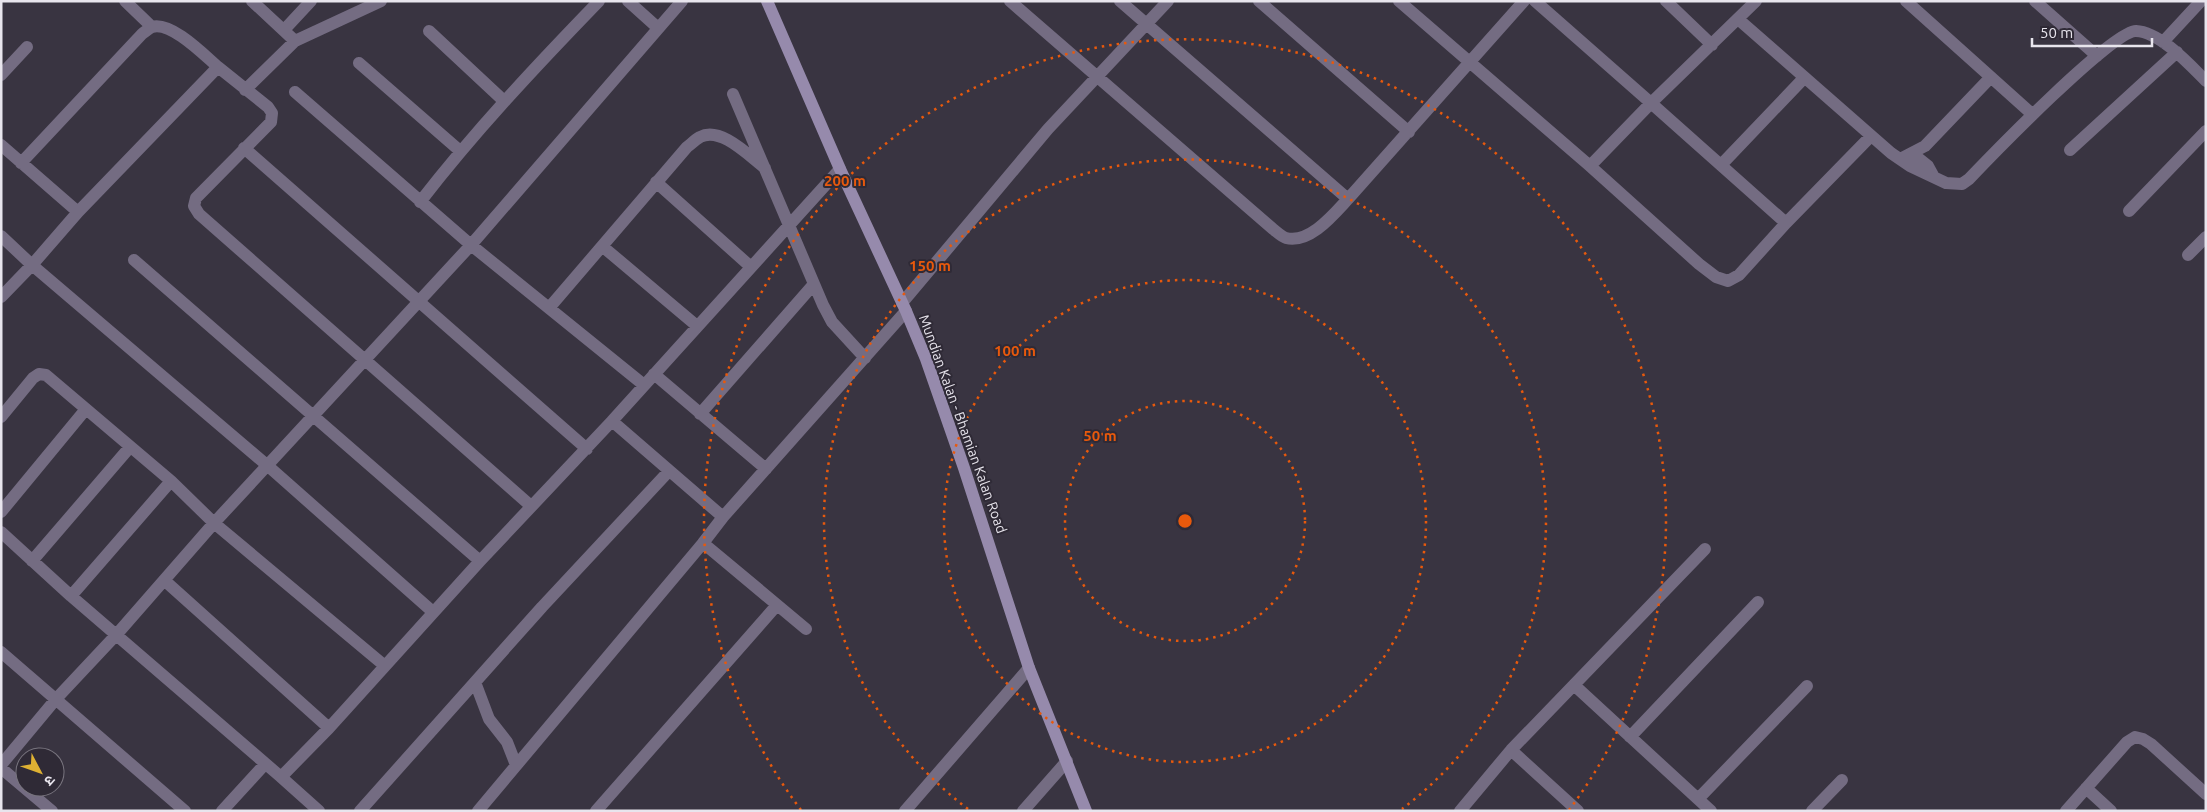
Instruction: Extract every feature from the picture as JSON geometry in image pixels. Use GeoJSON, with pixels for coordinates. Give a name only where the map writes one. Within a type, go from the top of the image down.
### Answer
{"type":"FeatureCollection","features":[{"type":"Feature","properties":{"kind":"street"},"geometry":{"type":"LineString","coordinates":[[126,1],[152,27]]}},
{"type":"Feature","properties":{"kind":"street"},"geometry":{"type":"LineString","coordinates":[[252,1],[295,41]]}},
{"type":"Feature","properties":{"kind":"street"},"geometry":{"type":"LineString","coordinates":[[284,30],[310,1]]}},
{"type":"Feature","properties":{"kind":"street"},"geometry":{"type":"LineString","coordinates":[[245,90],[295,41],[381,1]]}},
{"type":"Feature","properties":{"kind":"street"},"geometry":{"type":"LineString","coordinates":[[420,202],[460,150],[599,1]]}},
{"type":"Feature","properties":{"kind":"street"},"geometry":{"type":"LineString","coordinates":[[628,1],[658,28]]}},
{"type":"Feature","properties":{"kind":"street"},"geometry":{"type":"LineString","coordinates":[[52,811],[1,766],[56,699],[117,634],[214,523],[471,245],[682,1]]}},
{"type":"Feature","properties":{"kind":"street","name":"Mundian Kalan - Bhamian Kalan Road"},"geometry":{"type":"LineString","coordinates":[[767,1],[840,168],[904,307],[961,459],[1030,668],[1086,811]]}},
{"type":"Feature","properties":{"kind":"street"},"geometry":{"type":"LineString","coordinates":[[1010,1],[1273,230],[1286,238],[1306,236],[1323,225],[1348,200],[1524,1]]}},
{"type":"Feature","properties":{"kind":"street"},"geometry":{"type":"LineString","coordinates":[[1120,1],[1348,200]]}},
{"type":"Feature","properties":{"kind":"street"},"geometry":{"type":"LineString","coordinates":[[478,811],[703,544],[723,517],[865,358],[904,307],[1048,130],[1168,1]]}},
{"type":"Feature","properties":{"kind":"street"},"geometry":{"type":"LineString","coordinates":[[1259,1],[1409,132]]}},
{"type":"Feature","properties":{"kind":"street"},"geometry":{"type":"LineString","coordinates":[[1399,1],[1590,166],[1699,264],[1716,277],[1728,281],[1739,275],[1786,223],[1870,137]]}},
{"type":"Feature","properties":{"kind":"street"},"geometry":{"type":"LineString","coordinates":[[1535,1],[1786,223]]}},
{"type":"Feature","properties":{"kind":"street"},"geometry":{"type":"LineString","coordinates":[[1666,1],[1712,45]]}},
{"type":"Feature","properties":{"kind":"street"},"geometry":{"type":"LineString","coordinates":[[1590,166],[1651,103],[1756,1]]}},
{"type":"Feature","properties":{"kind":"street"},"geometry":{"type":"LineString","coordinates":[[1906,1],[2032,114]]}},
{"type":"Feature","properties":{"kind":"street"},"geometry":{"type":"LineString","coordinates":[[2035,1],[2097,56]]}},
{"type":"Feature","properties":{"kind":"street"},"geometry":{"type":"LineString","coordinates":[[2163,42],[2201,1]]}},
{"type":"Feature","properties":{"kind":"street"},"geometry":{"type":"LineString","coordinates":[[1738,19],[1870,137],[1900,159],[1946,183],[1962,184],[1969,179],[2032,114],[2097,56],[2122,36],[2133,30],[2163,42],[2177,52],[2206,80]]}},
{"type":"Feature","properties":{"kind":"street"},"geometry":{"type":"LineString","coordinates":[[21,163],[142,34],[152,27],[166,28],[179,34],[268,107],[272,113],[271,122],[196,198],[194,206],[199,214],[531,506]]}},
{"type":"Feature","properties":{"kind":"street"},"geometry":{"type":"LineString","coordinates":[[429,31],[504,101]]}},
{"type":"Feature","properties":{"kind":"street"},"geometry":{"type":"LineString","coordinates":[[1,75],[27,47]]}},
{"type":"Feature","properties":{"kind":"street"},"geometry":{"type":"LineString","coordinates":[[2070,150],[2177,52]]}},
{"type":"Feature","properties":{"kind":"street"},"geometry":{"type":"LineString","coordinates":[[359,63],[460,150]]}},
{"type":"Feature","properties":{"kind":"street"},"geometry":{"type":"LineString","coordinates":[[1,297],[78,212],[218,67]]}},
{"type":"Feature","properties":{"kind":"street"},"geometry":{"type":"LineString","coordinates":[[1900,159],[1913,154],[1925,146],[1991,77]]}},
{"type":"Feature","properties":{"kind":"street"},"geometry":{"type":"LineString","coordinates":[[1721,166],[1804,78]]}},
{"type":"Feature","properties":{"kind":"street"},"geometry":{"type":"LineString","coordinates":[[295,92],[471,245],[644,385]]}},
{"type":"Feature","properties":{"kind":"street"},"geometry":{"type":"LineString","coordinates":[[733,94],[832,322],[865,358]]}},
{"type":"Feature","properties":{"kind":"street"},"geometry":{"type":"LineString","coordinates":[[2129,211],[2206,130]]}},
{"type":"Feature","properties":{"kind":"street"},"geometry":{"type":"LineString","coordinates":[[549,308],[656,182],[687,147],[701,136],[715,135],[728,141],[765,168]]}},
{"type":"Feature","properties":{"kind":"street"},"geometry":{"type":"LineString","coordinates":[[1,145],[78,212]]}},
{"type":"Feature","properties":{"kind":"street"},"geometry":{"type":"LineString","coordinates":[[244,148],[587,449]]}},
{"type":"Feature","properties":{"kind":"street"},"geometry":{"type":"LineString","coordinates":[[1913,154],[1928,166],[1934,178]]}},
{"type":"Feature","properties":{"kind":"street"},"geometry":{"type":"LineString","coordinates":[[281,777],[329,728],[531,506],[587,449],[840,168]]}},
{"type":"Feature","properties":{"kind":"street"},"geometry":{"type":"LineString","coordinates":[[656,182],[751,267]]}},
{"type":"Feature","properties":{"kind":"street"},"geometry":{"type":"LineString","coordinates":[[1,236],[32,265],[268,466],[434,612]]}},
{"type":"Feature","properties":{"kind":"street"},"geometry":{"type":"LineString","coordinates":[[2188,255],[2206,237]]}},
{"type":"Feature","properties":{"kind":"street"},"geometry":{"type":"LineString","coordinates":[[602,246],[697,326]]}},
{"type":"Feature","properties":{"kind":"street"},"geometry":{"type":"LineString","coordinates":[[134,260],[480,561]]}},
{"type":"Feature","properties":{"kind":"street"},"geometry":{"type":"LineString","coordinates":[[700,414],[814,284]]}},
{"type":"Feature","properties":{"kind":"street"},"geometry":{"type":"LineString","coordinates":[[1,417],[33,378],[39,374],[46,375],[171,480],[214,523],[386,666]]}},
{"type":"Feature","properties":{"kind":"street"},"geometry":{"type":"LineString","coordinates":[[654,374],[766,469]]}},
{"type":"Feature","properties":{"kind":"street"},"geometry":{"type":"LineString","coordinates":[[1,512],[86,409]]}},
{"type":"Feature","properties":{"kind":"street"},"geometry":{"type":"LineString","coordinates":[[612,421],[723,517]]}},
{"type":"Feature","properties":{"kind":"street"},"geometry":{"type":"LineString","coordinates":[[32,561],[130,447]]}},
{"type":"Feature","properties":{"kind":"street"},"geometry":{"type":"LineString","coordinates":[[360,811],[475,682],[669,471]]}},
{"type":"Feature","properties":{"kind":"street"},"geometry":{"type":"LineString","coordinates":[[71,596],[171,480]]}},
{"type":"Feature","properties":{"kind":"street"},"geometry":{"type":"LineString","coordinates":[[1,532],[71,596],[319,811]]}},
{"type":"Feature","properties":{"kind":"street"},"geometry":{"type":"LineString","coordinates":[[703,544],[806,629]]}},
{"type":"Feature","properties":{"kind":"street"},"geometry":{"type":"LineString","coordinates":[[1460,811],[1511,750],[1705,549]]}},
{"type":"Feature","properties":{"kind":"street"},"geometry":{"type":"LineString","coordinates":[[164,580],[329,728]]}},
{"type":"Feature","properties":{"kind":"street"},"geometry":{"type":"LineString","coordinates":[[1630,736],[1758,602]]}},
{"type":"Feature","properties":{"kind":"street"},"geometry":{"type":"LineString","coordinates":[[596,811],[778,604]]}},
{"type":"Feature","properties":{"kind":"street"},"geometry":{"type":"LineString","coordinates":[[1,652],[185,811]]}},
{"type":"Feature","properties":{"kind":"street"},"geometry":{"type":"LineString","coordinates":[[904,811],[1030,668]]}},
{"type":"Feature","properties":{"kind":"street"},"geometry":{"type":"LineString","coordinates":[[475,682],[489,718],[507,742],[516,765]]}},
{"type":"Feature","properties":{"kind":"street"},"geometry":{"type":"LineString","coordinates":[[1574,685],[1711,811]]}},
{"type":"Feature","properties":{"kind":"street"},"geometry":{"type":"LineString","coordinates":[[1698,799],[1807,686]]}},
{"type":"Feature","properties":{"kind":"street"},"geometry":{"type":"LineString","coordinates":[[2066,811],[2127,742],[2135,737],[2151,744],[2206,794]]}},
{"type":"Feature","properties":{"kind":"street"},"geometry":{"type":"LineString","coordinates":[[1511,750],[1578,811]]}},
{"type":"Feature","properties":{"kind":"street"},"geometry":{"type":"LineString","coordinates":[[1023,811],[1067,760]]}},
{"type":"Feature","properties":{"kind":"street"},"geometry":{"type":"LineString","coordinates":[[222,811],[265,764]]}},
{"type":"Feature","properties":{"kind":"street"},"geometry":{"type":"LineString","coordinates":[[1812,811],[1842,780]]}},
{"type":"Feature","properties":{"kind":"street"},"geometry":{"type":"LineString","coordinates":[[2086,788],[2111,811]]}}]}
